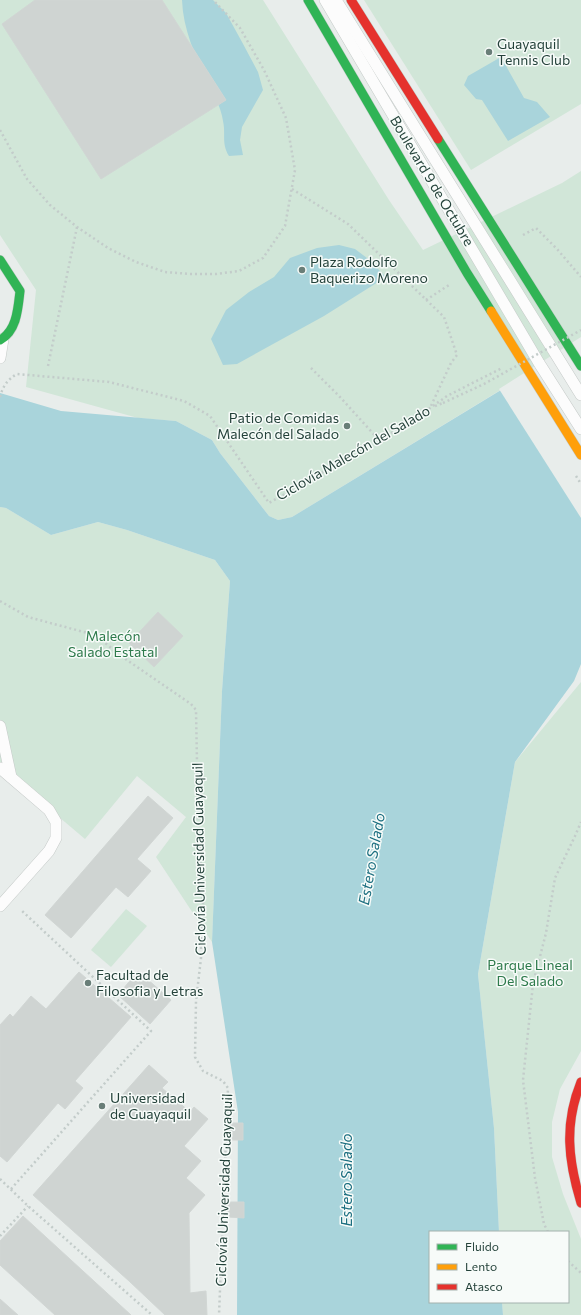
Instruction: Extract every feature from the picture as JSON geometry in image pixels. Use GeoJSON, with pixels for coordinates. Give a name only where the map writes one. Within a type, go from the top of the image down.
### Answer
{"type":"FeatureCollection","features":[{"type":"Feature","properties":{"kind":"main road","name":"Boulevard 9 de Octubre"},"geometry":{"type":"LineString","coordinates":[[308,0],[467,273],[581,455]]}},
{"type":"Feature","properties":{"kind":"main road","name":"Boulevard 9 de Octubre"},"geometry":{"type":"LineString","coordinates":[[351,0],[581,366]]}},
{"type":"Feature","properties":{"kind":"main road"},"geometry":{"type":"LineString","coordinates":[[0,260],[20,291],[12,330],[2,339]]}},
{"type":"Feature","properties":{"kind":"main road"},"geometry":{"type":"LineString","coordinates":[[581,1082],[572,1105],[568,1132],[569,1155],[574,1181],[581,1203]]}},
{"type":"Feature","properties":{"kind":"lane","name":"Boulevard 9 de Octubre"},"geometry":{"type":"LineString","coordinates":[[325,0],[539,363],[581,429]]}},
{"type":"Feature","properties":{"kind":"lane","name":"Boulevard 9 de Octubre"},"geometry":{"type":"LineString","coordinates":[[336,0],[581,395]]}},
{"type":"Feature","properties":{"kind":"lane"},"geometry":{"type":"LineString","coordinates":[[0,358],[2,339]]}},
{"type":"Feature","properties":{"kind":"lane"},"geometry":{"type":"LineString","coordinates":[[0,726],[11,777]]}},
{"type":"Feature","properties":{"kind":"lane"},"geometry":{"type":"LineString","coordinates":[[0,768],[49,810],[56,822],[56,838],[49,851],[0,906]]}},
{"type":"Feature","properties":{"kind":"path"},"geometry":{"type":"LineString","coordinates":[[0,130],[27,179],[50,205],[77,227],[108,248],[136,262],[165,272],[216,274],[238,271],[263,258],[285,226],[292,189],[295,170],[286,118],[264,70],[240,28],[213,0]]}},
{"type":"Feature","properties":{"kind":"path"},"geometry":{"type":"LineString","coordinates":[[292,189],[348,224],[444,317],[457,355],[451,363],[429,409]]}},
{"type":"Feature","properties":{"kind":"path"},"geometry":{"type":"LineString","coordinates":[[48,366],[77,227]]}},
{"type":"Feature","properties":{"kind":"path"},"geometry":{"type":"LineString","coordinates":[[506,246],[536,228],[557,248],[581,278]]}},
{"type":"Feature","properties":{"kind":"path"},"geometry":{"type":"LineString","coordinates":[[426,300],[467,273]]}},
{"type":"Feature","properties":{"kind":"path"},"geometry":{"type":"LineString","coordinates":[[429,409],[490,382],[581,330]]}},
{"type":"Feature","properties":{"kind":"path","name":"Ciclovía Malecón del Salado"},"geometry":{"type":"LineString","coordinates":[[2,385],[17,374],[101,381],[156,393],[184,401],[210,416],[268,503],[410,423],[447,396],[503,367]]}},
{"type":"Feature","properties":{"kind":"path"},"geometry":{"type":"LineString","coordinates":[[311,368],[379,440]]}},
{"type":"Feature","properties":{"kind":"path"},"geometry":{"type":"LineString","coordinates":[[0,396],[2,385]]}},
{"type":"Feature","properties":{"kind":"path","name":"Ciclovía Universidad Guayaquil"},"geometry":{"type":"LineString","coordinates":[[0,601],[28,617],[95,635],[124,658],[191,704],[196,710],[198,815],[202,903],[200,937],[201,958],[196,1001],[195,1057],[203,1071],[223,1081],[228,1088],[219,1315]]}},
{"type":"Feature","properties":{"kind":"path"},"geometry":{"type":"LineString","coordinates":[[548,1231],[544,1224],[535,1178],[523,1080],[534,984],[546,933],[555,878],[581,822]]}},
{"type":"Feature","properties":{"kind":"path"},"geometry":{"type":"LineString","coordinates":[[11,1190],[151,1031],[21,910]]}},
{"type":"Feature","properties":{"kind":"path"},"geometry":{"type":"LineString","coordinates":[[0,1179],[28,1206],[152,1315]]}},
{"type":"Feature","properties":{"kind":"path"},"geometry":{"type":"LineString","coordinates":[[0,1236],[28,1206]]}},
{"type":"Feature","properties":{"kind":"path"},"geometry":{"type":"LineString","coordinates":[[569,1262],[581,1273]]}},
{"type":"Feature","properties":{"kind":"green space","name":"Plaza Rodolfo Baquerizo Moreno"},"geometry":{"type":"Polygon","coordinates":[[[0,0],[263,0],[389,200],[423,250],[562,183],[581,171],[581,341],[292,517],[278,520],[269,516],[220,453],[212,440],[176,421],[138,418],[26,387],[36,290],[0,235],[0,0]]]}},
{"type":"Feature","properties":{"kind":"green space","name":"Guayaquil Tennis Club"},"geometry":{"type":"Polygon","coordinates":[[[364,0],[581,0],[581,104],[471,170],[364,0]]]}},
{"type":"Feature","properties":{"kind":"green space","name":"Malecón Salado Estatal"},"geometry":{"type":"Polygon","coordinates":[[[0,507],[6,508],[51,535],[98,522],[127,530],[215,560],[230,581],[222,691],[212,942],[156,857],[186,817],[137,776],[85,839],[0,767],[0,507]]]}},
{"type":"Feature","properties":{"kind":"green space","name":"Parque Lineal Del Salado"},"geometry":{"type":"Polygon","coordinates":[[[581,682],[581,1051],[560,1089],[552,1122],[552,1157],[563,1194],[581,1239],[581,1315],[503,1315],[502,1303],[569,1303],[569,1231],[499,1231],[494,1128],[478,974],[515,762],[581,682]]]}},
{"type":"Feature","properties":{"kind":"green space"},"geometry":{"type":"Polygon","coordinates":[[[126,909],[147,926],[111,967],[91,950],[126,909]]]}},
{"type":"Feature","properties":{"kind":"water"},"geometry":{"type":"Polygon","coordinates":[[[182,0],[213,0],[226,13],[258,72],[263,90],[242,127],[240,140],[243,155],[229,156],[225,147],[222,116],[190,42],[182,0]]]}},
{"type":"Feature","properties":{"kind":"water"},"geometry":{"type":"Polygon","coordinates":[[[501,57],[524,98],[537,102],[550,117],[508,141],[482,100],[476,99],[464,85],[468,76],[501,57]]]}},
{"type":"Feature","properties":{"kind":"water"},"geometry":{"type":"Polygon","coordinates":[[[339,245],[355,249],[367,258],[386,277],[324,316],[237,364],[223,365],[211,339],[226,310],[249,292],[274,277],[290,258],[317,248],[339,245]]]}},
{"type":"Feature","properties":{"kind":"water","name":"Estero Salado"},"geometry":{"type":"Polygon","coordinates":[[[581,339],[581,664],[574,681],[515,762],[478,974],[494,1128],[499,1231],[429,1231],[429,1303],[502,1303],[503,1315],[237,1315],[238,1112],[212,942],[222,691],[230,581],[215,560],[127,530],[98,522],[51,535],[6,508],[0,507],[0,393],[61,411],[176,421],[212,440],[220,453],[269,516],[278,520],[292,517],[506,387],[581,339]]]}},
{"type":"Feature","properties":{"kind":"pier"},"geometry":{"type":"Polygon","coordinates":[[[581,337],[581,518],[499,389],[581,337]]]}},
{"type":"Feature","properties":{"kind":"building"},"geometry":{"type":"Polygon","coordinates":[[[35,0],[162,0],[226,100],[101,179],[2,24],[35,0]]]}},
{"type":"Feature","properties":{"kind":"building"},"geometry":{"type":"Polygon","coordinates":[[[158,612],[183,636],[154,667],[129,643],[158,612]]]}},
{"type":"Feature","properties":{"kind":"building"},"geometry":{"type":"Polygon","coordinates":[[[148,796],[173,818],[137,859],[151,871],[128,897],[116,887],[71,938],[45,915],[148,796]]]}},
{"type":"Feature","properties":{"kind":"building"},"geometry":{"type":"Polygon","coordinates":[[[138,971],[171,1000],[150,1024],[118,995],[138,971]]]}},
{"type":"Feature","properties":{"kind":"building"},"geometry":{"type":"Polygon","coordinates":[[[79,972],[131,1017],[75,1081],[83,1088],[65,1109],[58,1103],[7,1162],[0,1156],[0,1025],[10,1014],[13,1017],[31,996],[46,1009],[79,972]]]}},
{"type":"Feature","properties":{"kind":"building"},"geometry":{"type":"Polygon","coordinates":[[[149,1065],[168,1082],[162,1088],[190,1112],[194,1107],[208,1119],[184,1146],[201,1161],[186,1178],[205,1195],[189,1213],[190,1293],[206,1291],[207,1315],[165,1315],[33,1195],[149,1065]]]}},
{"type":"Feature","properties":{"kind":"building"},"geometry":{"type":"Polygon","coordinates":[[[229,1123],[243,1123],[243,1140],[230,1140],[229,1123]]]}},
{"type":"Feature","properties":{"kind":"building"},"geometry":{"type":"Polygon","coordinates":[[[228,1202],[244,1202],[244,1218],[228,1217],[228,1202]]]}},
{"type":"Feature","properties":{"kind":"building"},"geometry":{"type":"Polygon","coordinates":[[[23,1216],[131,1315],[55,1315],[0,1265],[0,1241],[23,1216]]]}},
{"type":"Feature","properties":{"kind":"building"},"geometry":{"type":"Polygon","coordinates":[[[0,1299],[18,1315],[0,1315],[0,1299]]]}},
{"type":"Feature","properties":{"kind":"traffic: fast"},"geometry":{"type":"LineString","coordinates":[[308,0],[467,273],[491,311]]}},
{"type":"Feature","properties":{"kind":"traffic: fast"},"geometry":{"type":"LineString","coordinates":[[438,139],[581,366]]}},
{"type":"Feature","properties":{"kind":"traffic: fast"},"geometry":{"type":"LineString","coordinates":[[0,260],[20,291],[16,318],[10,331],[0,340]]}},
{"type":"Feature","properties":{"kind":"traffic: slow"},"geometry":{"type":"LineString","coordinates":[[491,311],[581,455]]}},
{"type":"Feature","properties":{"kind":"traffic: jam"},"geometry":{"type":"LineString","coordinates":[[351,0],[438,139]]}},
{"type":"Feature","properties":{"kind":"traffic: jam"},"geometry":{"type":"LineString","coordinates":[[581,1082],[572,1113],[570,1127],[573,1172],[581,1203]]}},
{"type":"Feature","properties":{"kind":"place","name":"Guayaquil Tennis Club"},"geometry":{"type":"Point","coordinates":[489,52]}},
{"type":"Feature","properties":{"kind":"place","name":"Plaza Rodolfo Baquerizo Moreno"},"geometry":{"type":"Point","coordinates":[302,270]}},
{"type":"Feature","properties":{"kind":"place","name":"Patio de Comidas Malecón del Salado"},"geometry":{"type":"Point","coordinates":[347,426]}},
{"type":"Feature","properties":{"kind":"place","name":"Facultad de Filosofia y Letras"},"geometry":{"type":"Point","coordinates":[88,983]}},
{"type":"Feature","properties":{"kind":"place","name":"Universidad de Guayaquil"},"geometry":{"type":"Point","coordinates":[102,1106]}}]}
